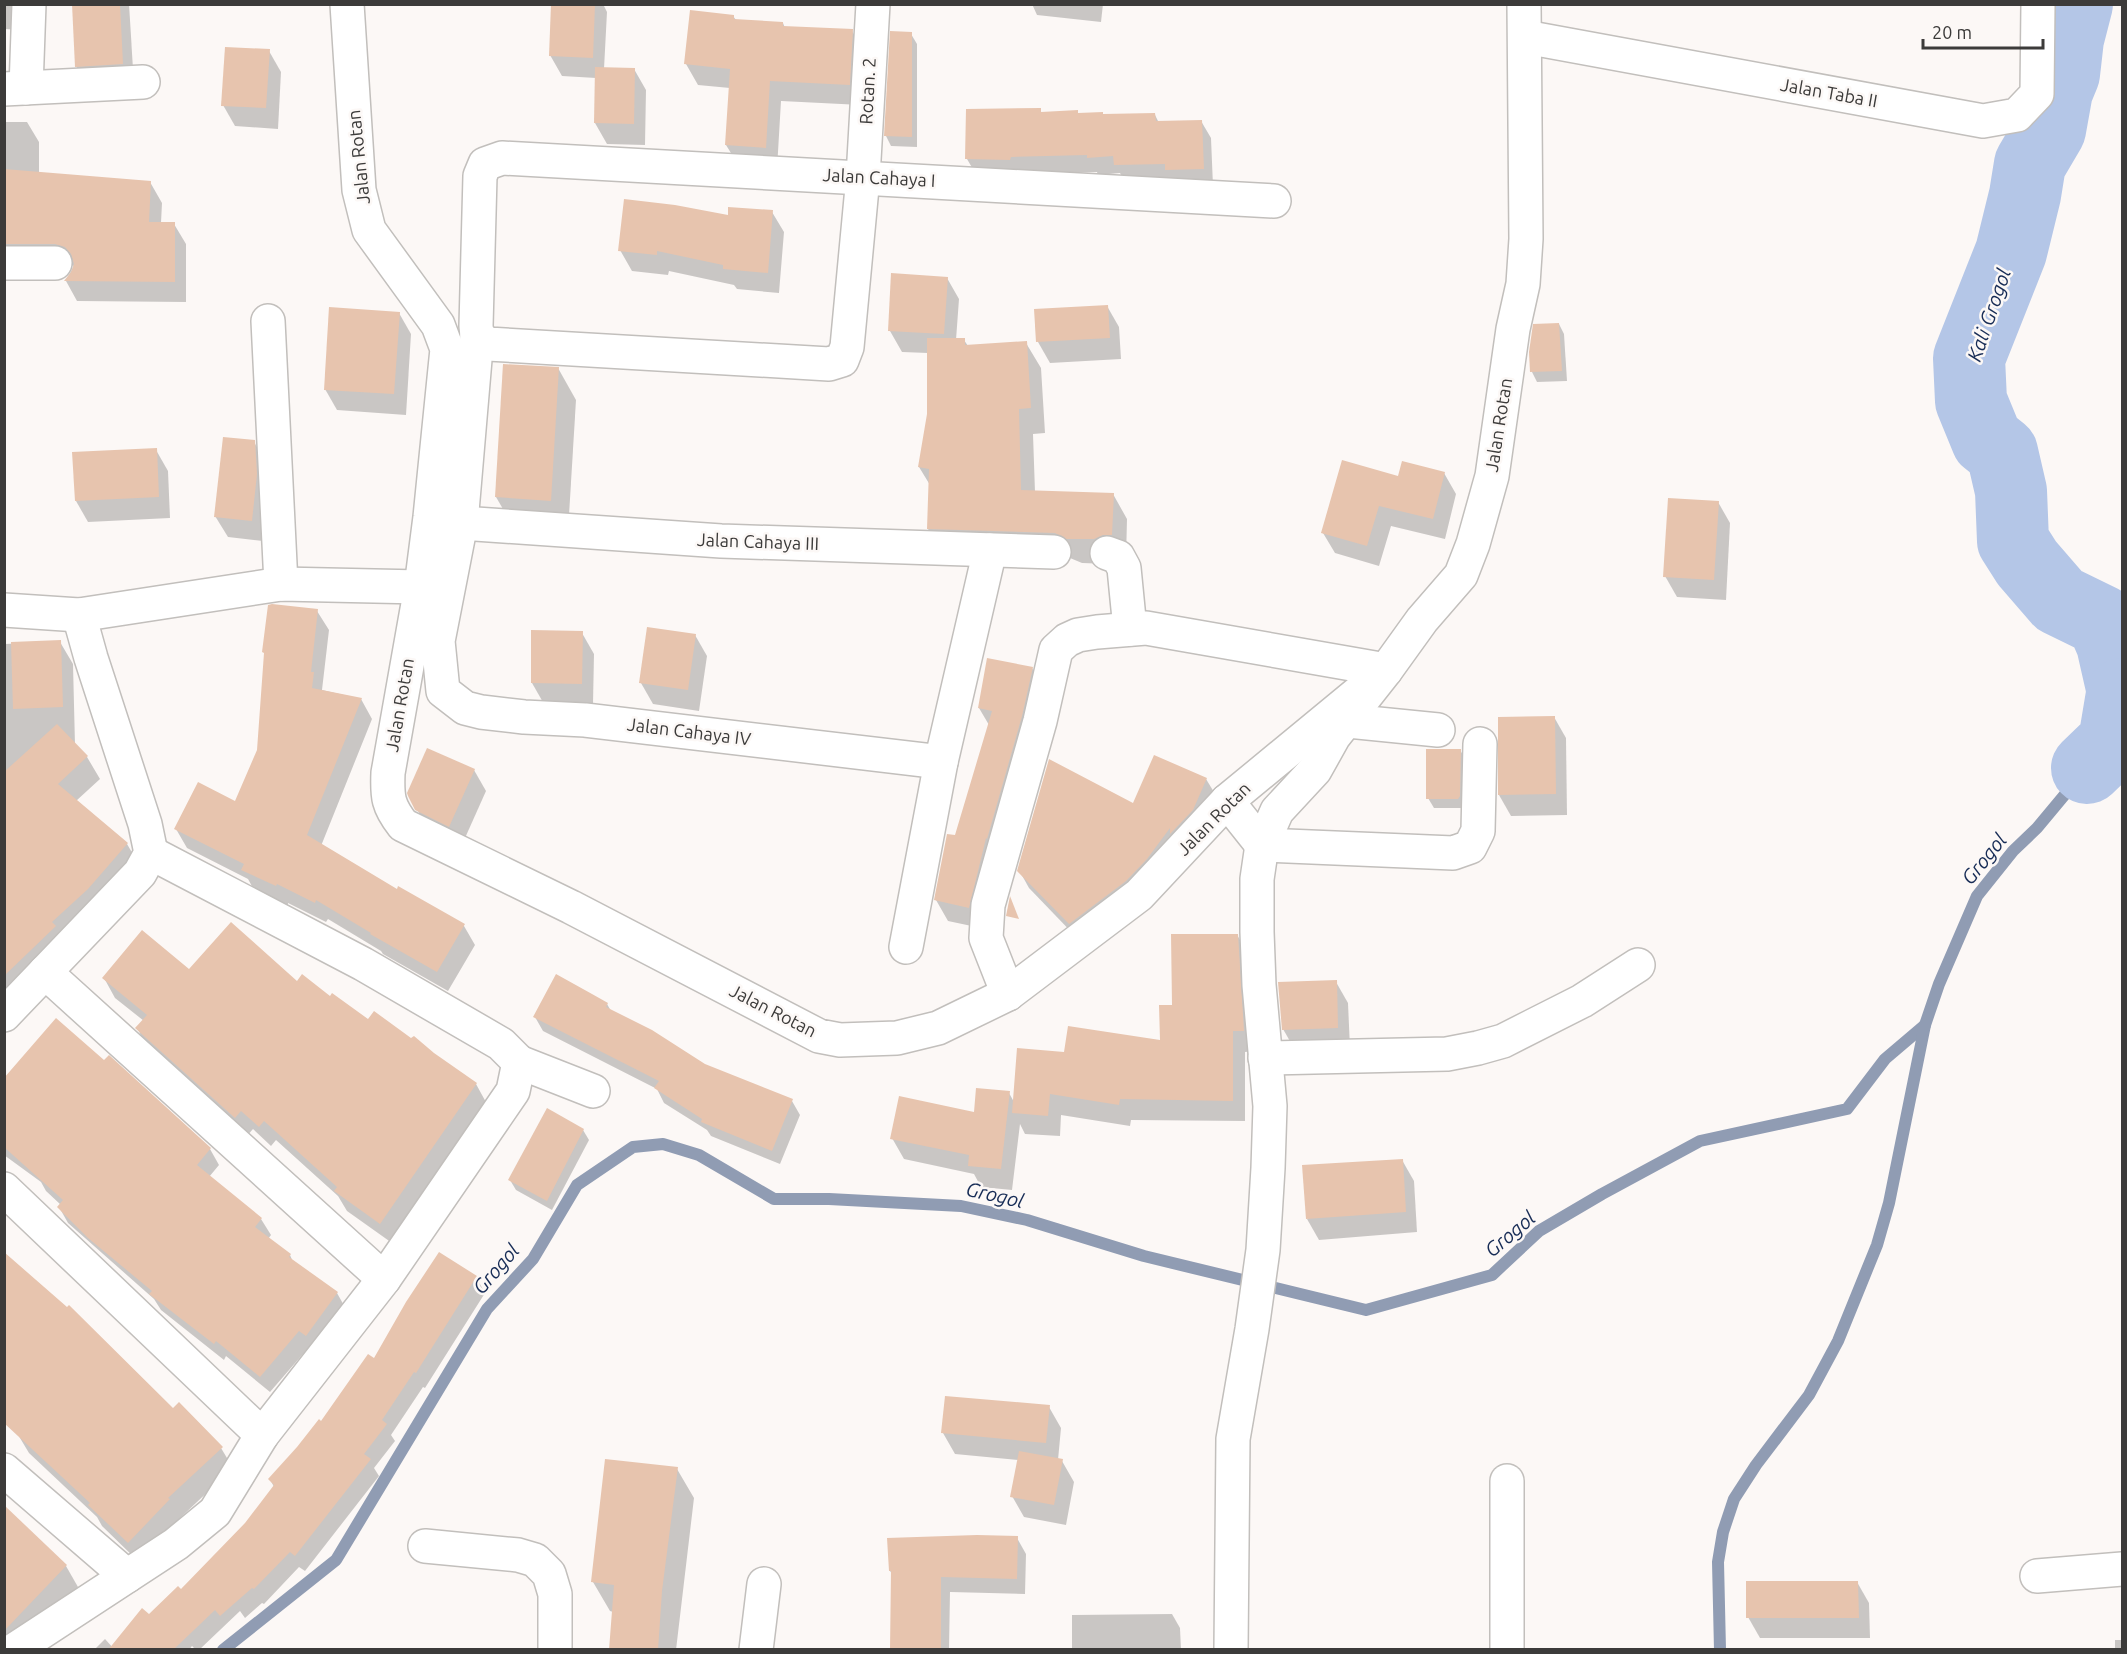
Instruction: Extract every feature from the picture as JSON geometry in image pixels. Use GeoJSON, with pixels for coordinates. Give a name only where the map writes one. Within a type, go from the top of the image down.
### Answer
{"type":"FeatureCollection","features":[{"type":"Feature","properties":{"kind":"street"},"geometry":{"type":"LineString","coordinates":[[28,4],[15,88],[143,82]]}},
{"type":"Feature","properties":{"kind":"street","name":"Jalan Rotan"},"geometry":{"type":"LineString","coordinates":[[347,4],[359,190],[369,230],[438,324],[447,349],[421,587],[388,773],[387,792],[391,809],[403,825],[571,907],[819,1036],[840,1040],[897,1038],[938,1028],[1008,994],[1139,895],[1227,801],[1386,670],[1422,620],[1461,575],[1473,544],[1492,476],[1514,328],[1523,284],[1526,239],[1524,4]]}},
{"type":"Feature","properties":{"kind":"street","name":"Rotan. 2"},"geometry":{"type":"LineString","coordinates":[[477,336],[488,345],[829,364],[842,360],[847,347],[863,177],[873,4]]}},
{"type":"Feature","properties":{"kind":"street","name":"Jalan Taba II"},"geometry":{"type":"LineString","coordinates":[[1525,36],[1983,121],[2017,115],[2037,94],[2038,4]]}},
{"type":"Feature","properties":{"kind":"street","name":"Jalan Cahaya I"},"geometry":{"type":"LineString","coordinates":[[477,336],[480,176],[485,164],[502,158],[1274,201]]}},
{"type":"Feature","properties":{"kind":"street"},"geometry":{"type":"LineString","coordinates":[[4,263],[56,263]]}},
{"type":"Feature","properties":{"kind":"street"},"geometry":{"type":"LineString","coordinates":[[268,321],[281,584]]}},
{"type":"Feature","properties":{"kind":"street"},"geometry":{"type":"LineString","coordinates":[[461,523],[477,336]]}},
{"type":"Feature","properties":{"kind":"street","name":"Jalan Cahaya III"},"geometry":{"type":"LineString","coordinates":[[461,523],[721,541],[1054,552]]}},
{"type":"Feature","properties":{"kind":"street","name":"Jalan Cahaya IV"},"geometry":{"type":"LineString","coordinates":[[461,523],[438,641],[443,691],[465,708],[524,717],[585,720],[940,762]]}},
{"type":"Feature","properties":{"kind":"street"},"geometry":{"type":"LineString","coordinates":[[906,947],[940,762],[990,550]]}},
{"type":"Feature","properties":{"kind":"street"},"geometry":{"type":"LineString","coordinates":[[1107,553],[1118,557],[1124,568],[1130,629]]}},
{"type":"Feature","properties":{"kind":"street"},"geometry":{"type":"LineString","coordinates":[[4,610],[80,615],[281,584],[421,587]]}},
{"type":"Feature","properties":{"kind":"street"},"geometry":{"type":"LineString","coordinates":[[4,1015],[140,873],[151,853],[145,824],[80,615]]}},
{"type":"Feature","properties":{"kind":"street"},"geometry":{"type":"LineString","coordinates":[[1008,994],[986,938],[988,904],[1040,721],[1056,650],[1067,640],[1078,635],[1146,628],[1386,670],[1335,736],[1314,770],[1277,811],[1262,845],[1257,879],[1257,932],[1270,1106],[1263,1250],[1233,1439],[1231,1650]]}},
{"type":"Feature","properties":{"kind":"street"},"geometry":{"type":"LineString","coordinates":[[1348,721],[1438,730]]}},
{"type":"Feature","properties":{"kind":"street"},"geometry":{"type":"LineString","coordinates":[[1227,801],[1262,845],[1453,853],[1470,847],[1478,831],[1480,744]]}},
{"type":"Feature","properties":{"kind":"street"},"geometry":{"type":"LineString","coordinates":[[151,853],[363,964],[501,1044],[519,1062],[593,1091]]}},
{"type":"Feature","properties":{"kind":"street"},"geometry":{"type":"LineString","coordinates":[[1265,1058],[1447,1054],[1478,1048],[1503,1041],[1582,1001],[1638,965]]}},
{"type":"Feature","properties":{"kind":"street"},"geometry":{"type":"LineString","coordinates":[[45,972],[384,1279]]}},
{"type":"Feature","properties":{"kind":"street"},"geometry":{"type":"LineString","coordinates":[[14,1650],[176,1544],[214,1512],[262,1435],[384,1279],[513,1091],[519,1062]]}},
{"type":"Feature","properties":{"kind":"street"},"geometry":{"type":"LineString","coordinates":[[4,1189],[262,1435]]}},
{"type":"Feature","properties":{"kind":"street"},"geometry":{"type":"LineString","coordinates":[[4,1470],[127,1576]]}},
{"type":"Feature","properties":{"kind":"street"},"geometry":{"type":"LineString","coordinates":[[1507,1481],[1507,1650]]}},
{"type":"Feature","properties":{"kind":"street"},"geometry":{"type":"LineString","coordinates":[[426,1546],[518,1555],[535,1560],[549,1574],[555,1594],[555,1650]]}},
{"type":"Feature","properties":{"kind":"street"},"geometry":{"type":"LineString","coordinates":[[2037,1576],[2122,1569]]}},
{"type":"Feature","properties":{"kind":"street"},"geometry":{"type":"LineString","coordinates":[[756,1650],[764,1584]]}},
{"type":"Feature","properties":{"kind":"building"},"geometry":{"type":"Polygon","coordinates":[[[72,4],[120,4],[123,64],[75,67],[72,4]]]}},
{"type":"Feature","properties":{"kind":"building"},"geometry":{"type":"Polygon","coordinates":[[[551,4],[595,4],[593,58],[549,56],[551,4]]]}},
{"type":"Feature","properties":{"kind":"building"},"geometry":{"type":"Polygon","coordinates":[[[690,10],[734,15],[734,19],[783,22],[783,26],[853,29],[850,85],[770,81],[766,148],[725,145],[730,69],[684,64],[690,10]]]}},
{"type":"Feature","properties":{"kind":"building"},"geometry":{"type":"Polygon","coordinates":[[[890,31],[912,32],[912,137],[884,136],[890,31]]]}},
{"type":"Feature","properties":{"kind":"building"},"geometry":{"type":"Polygon","coordinates":[[[225,47],[270,49],[266,108],[221,106],[225,47]]]}},
{"type":"Feature","properties":{"kind":"building"},"geometry":{"type":"Polygon","coordinates":[[[595,67],[635,68],[634,124],[594,123],[595,67]]]}},
{"type":"Feature","properties":{"kind":"building"},"geometry":{"type":"Polygon","coordinates":[[[1041,108],[1041,112],[1078,110],[1078,113],[1103,112],[1103,114],[1155,113],[1156,121],[1202,120],[1204,169],[1165,170],[1165,164],[1114,165],[1113,156],[1011,157],[1010,160],[965,159],[966,109],[1041,108]]]}},
{"type":"Feature","properties":{"kind":"building"},"geometry":{"type":"Polygon","coordinates":[[[4,169],[151,181],[149,222],[175,222],[175,282],[64,281],[74,264],[71,254],[65,247],[55,244],[4,244],[4,169]]]}},
{"type":"Feature","properties":{"kind":"building"},"geometry":{"type":"Polygon","coordinates":[[[624,199],[675,205],[728,215],[728,207],[773,210],[768,273],[723,269],[723,265],[657,251],[657,255],[618,251],[624,199]]]}},
{"type":"Feature","properties":{"kind":"building"},"geometry":{"type":"Polygon","coordinates":[[[891,273],[948,277],[944,334],[888,331],[891,273]]]}},
{"type":"Feature","properties":{"kind":"building"},"geometry":{"type":"Polygon","coordinates":[[[1108,305],[1110,338],[1036,342],[1034,309],[1108,305]]]}},
{"type":"Feature","properties":{"kind":"building"},"geometry":{"type":"Polygon","coordinates":[[[329,307],[400,312],[394,394],[324,390],[329,307]]]}},
{"type":"Feature","properties":{"kind":"building"},"geometry":{"type":"Polygon","coordinates":[[[1559,323],[1562,371],[1530,372],[1529,352],[1533,324],[1559,323]]]}},
{"type":"Feature","properties":{"kind":"building"},"geometry":{"type":"Polygon","coordinates":[[[927,338],[965,338],[965,345],[1027,341],[1031,408],[1019,409],[1021,490],[1114,493],[1112,535],[1103,535],[1094,539],[1066,539],[1055,533],[927,529],[929,469],[918,467],[927,414],[927,338]]]}},
{"type":"Feature","properties":{"kind":"building"},"geometry":{"type":"Polygon","coordinates":[[[503,364],[559,367],[551,501],[495,497],[503,364]]]}},
{"type":"Feature","properties":{"kind":"building"},"geometry":{"type":"Polygon","coordinates":[[[223,437],[255,440],[257,474],[252,521],[214,517],[223,437]]]}},
{"type":"Feature","properties":{"kind":"building"},"geometry":{"type":"Polygon","coordinates":[[[157,448],[159,497],[75,501],[72,452],[157,448]]]}},
{"type":"Feature","properties":{"kind":"building"},"geometry":{"type":"Polygon","coordinates":[[[1342,460],[1398,476],[1402,461],[1445,472],[1433,519],[1379,506],[1367,546],[1321,533],[1342,460]]]}},
{"type":"Feature","properties":{"kind":"building"},"geometry":{"type":"Polygon","coordinates":[[[1668,498],[1719,501],[1714,580],[1663,577],[1668,498]]]}},
{"type":"Feature","properties":{"kind":"building"},"geometry":{"type":"Polygon","coordinates":[[[268,605],[318,609],[311,672],[314,672],[312,688],[362,698],[307,835],[397,889],[398,886],[465,924],[437,972],[316,900],[315,903],[277,884],[276,886],[241,870],[244,864],[174,829],[198,782],[235,801],[257,750],[264,653],[262,652],[268,605]]]}},
{"type":"Feature","properties":{"kind":"building"},"geometry":{"type":"Polygon","coordinates":[[[647,627],[696,634],[688,690],[639,683],[647,627]]]}},
{"type":"Feature","properties":{"kind":"building"},"geometry":{"type":"Polygon","coordinates":[[[531,630],[583,631],[582,684],[531,683],[531,630]]]}},
{"type":"Feature","properties":{"kind":"building"},"geometry":{"type":"Polygon","coordinates":[[[61,640],[63,707],[13,709],[11,642],[61,640]]]}},
{"type":"Feature","properties":{"kind":"building"},"geometry":{"type":"Polygon","coordinates":[[[987,658],[1033,667],[1022,716],[986,838],[969,908],[934,900],[947,834],[955,835],[992,711],[978,708],[987,658]]]}},
{"type":"Feature","properties":{"kind":"building"},"geometry":{"type":"Polygon","coordinates":[[[1555,716],[1556,794],[1498,795],[1498,717],[1555,716]]]}},
{"type":"Feature","properties":{"kind":"building"},"geometry":{"type":"Polygon","coordinates":[[[57,724],[88,756],[58,784],[128,843],[88,889],[52,922],[56,926],[4,976],[4,772],[57,724]]]}},
{"type":"Feature","properties":{"kind":"building"},"geometry":{"type":"Polygon","coordinates":[[[427,748],[475,769],[449,827],[415,810],[407,793],[427,748]]]}},
{"type":"Feature","properties":{"kind":"building"},"geometry":{"type":"Polygon","coordinates":[[[1426,749],[1461,749],[1460,796],[1458,799],[1426,799],[1426,749]]]}},
{"type":"Feature","properties":{"kind":"building"},"geometry":{"type":"Polygon","coordinates":[[[1154,755],[1207,778],[1193,810],[1170,834],[1170,828],[1147,859],[1126,881],[1069,924],[1017,871],[1049,759],[1133,803],[1154,755]]]}},
{"type":"Feature","properties":{"kind":"building"},"geometry":{"type":"Polygon","coordinates":[[[1010,896],[1019,919],[1006,916],[1010,896]]]}},
{"type":"Feature","properties":{"kind":"building"},"geometry":{"type":"Polygon","coordinates":[[[231,922],[297,981],[302,974],[330,996],[332,993],[368,1019],[374,1011],[411,1038],[414,1036],[477,1083],[380,1224],[334,1191],[337,1187],[264,1121],[259,1127],[241,1111],[235,1118],[135,1028],[147,1015],[102,978],[142,930],[189,969],[231,922]]]}},
{"type":"Feature","properties":{"kind":"building"},"geometry":{"type":"Polygon","coordinates":[[[1171,934],[1238,934],[1244,1031],[1233,1031],[1233,1101],[1120,1099],[1119,1105],[1050,1094],[1048,1116],[1012,1113],[1017,1048],[1064,1052],[1068,1026],[1160,1040],[1159,1005],[1172,1005],[1171,934]]]}},
{"type":"Feature","properties":{"kind":"building"},"geometry":{"type":"Polygon","coordinates":[[[556,974],[608,1003],[606,1007],[652,1030],[705,1064],[793,1099],[772,1151],[701,1122],[702,1119],[654,1088],[659,1081],[533,1017],[556,974]]]}},
{"type":"Feature","properties":{"kind":"building"},"geometry":{"type":"Polygon","coordinates":[[[1337,980],[1338,1028],[1282,1030],[1278,982],[1337,980]]]}},
{"type":"Feature","properties":{"kind":"building"},"geometry":{"type":"Polygon","coordinates":[[[56,1018],[104,1060],[109,1055],[211,1148],[197,1165],[262,1218],[255,1227],[291,1254],[289,1257],[338,1292],[306,1336],[299,1331],[260,1377],[216,1341],[214,1344],[149,1294],[152,1291],[88,1238],[57,1207],[63,1200],[4,1147],[4,1078],[56,1018]]]}},
{"type":"Feature","properties":{"kind":"building"},"geometry":{"type":"Polygon","coordinates":[[[976,1088],[1010,1091],[1001,1169],[968,1166],[969,1155],[890,1139],[899,1096],[974,1112],[976,1088]]]}},
{"type":"Feature","properties":{"kind":"building"},"geometry":{"type":"Polygon","coordinates":[[[547,1108],[584,1129],[547,1201],[508,1180],[547,1108]]]}},
{"type":"Feature","properties":{"kind":"building"},"geometry":{"type":"Polygon","coordinates":[[[1403,1159],[1406,1212],[1306,1219],[1302,1165],[1403,1159]]]}},
{"type":"Feature","properties":{"kind":"building"},"geometry":{"type":"Polygon","coordinates":[[[4,1252],[67,1307],[69,1305],[173,1408],[179,1402],[223,1447],[168,1498],[170,1499],[128,1543],[88,1505],[90,1503],[4,1423],[4,1252]]]}},
{"type":"Feature","properties":{"kind":"building"},"geometry":{"type":"Polygon","coordinates":[[[439,1252],[477,1276],[416,1373],[414,1372],[382,1420],[387,1424],[364,1454],[371,1459],[295,1556],[290,1552],[254,1589],[252,1588],[220,1616],[215,1610],[173,1650],[108,1650],[142,1608],[149,1614],[178,1586],[181,1589],[245,1523],[274,1485],[268,1479],[319,1419],[321,1421],[368,1354],[374,1358],[406,1302],[439,1252]]]}},
{"type":"Feature","properties":{"kind":"building"},"geometry":{"type":"Polygon","coordinates":[[[945,1396],[1050,1405],[1046,1443],[941,1433],[945,1396]]]}},
{"type":"Feature","properties":{"kind":"building"},"geometry":{"type":"Polygon","coordinates":[[[1019,1451],[1063,1459],[1054,1505],[1010,1497],[1019,1451]]]}},
{"type":"Feature","properties":{"kind":"building"},"geometry":{"type":"Polygon","coordinates":[[[605,1459],[678,1467],[662,1591],[658,1650],[609,1650],[614,1585],[591,1582],[605,1459]]]}},
{"type":"Feature","properties":{"kind":"building"},"geometry":{"type":"Polygon","coordinates":[[[4,1505],[67,1565],[4,1631],[4,1505]]]}},
{"type":"Feature","properties":{"kind":"building"},"geometry":{"type":"Polygon","coordinates":[[[1018,1536],[1017,1579],[941,1577],[941,1650],[890,1650],[891,1571],[889,1571],[887,1538],[1018,1536]]]}},
{"type":"Feature","properties":{"kind":"building"},"geometry":{"type":"Polygon","coordinates":[[[1746,1581],[1858,1581],[1859,1618],[1746,1618],[1746,1581]]]}},
{"type":"Feature","properties":{"kind":"waterway","name":"Kali Grogol"},"geometry":{"type":"LineString","coordinates":[[2077,4],[2068,39],[2064,74],[2057,91],[2050,130],[2030,164],[2011,252],[1969,358],[1971,401],[1987,440],[2002,452],[2011,491],[2013,541],[2027,563],[2059,600],[2102,621],[2112,644],[2122,688]]}},
{"type":"Feature","properties":{"kind":"waterway","name":"Kali Grogol"},"geometry":{"type":"LineString","coordinates":[[2087,768],[2114,742],[2122,694]]}},
{"type":"Feature","properties":{"kind":"waterway","name":"Grogol"},"geometry":{"type":"LineString","coordinates":[[1720,1650],[1718,1562],[1723,1532],[1734,1499],[1756,1465],[1809,1395],[1838,1341],[1877,1245],[1889,1203],[1925,1025],[1939,984],[1977,896],[2013,851],[2037,828],[2087,768]]}},
{"type":"Feature","properties":{"kind":"waterway","name":"Grogol"},"geometry":{"type":"LineString","coordinates":[[223,1650],[336,1560],[487,1309],[533,1259],[577,1185],[633,1147],[663,1144],[699,1155],[774,1199],[829,1199],[961,1206],[1027,1220],[1144,1256],[1366,1310],[1492,1275],[1539,1231],[1700,1141],[1847,1109],[1885,1059],[1925,1025]]}}]}
